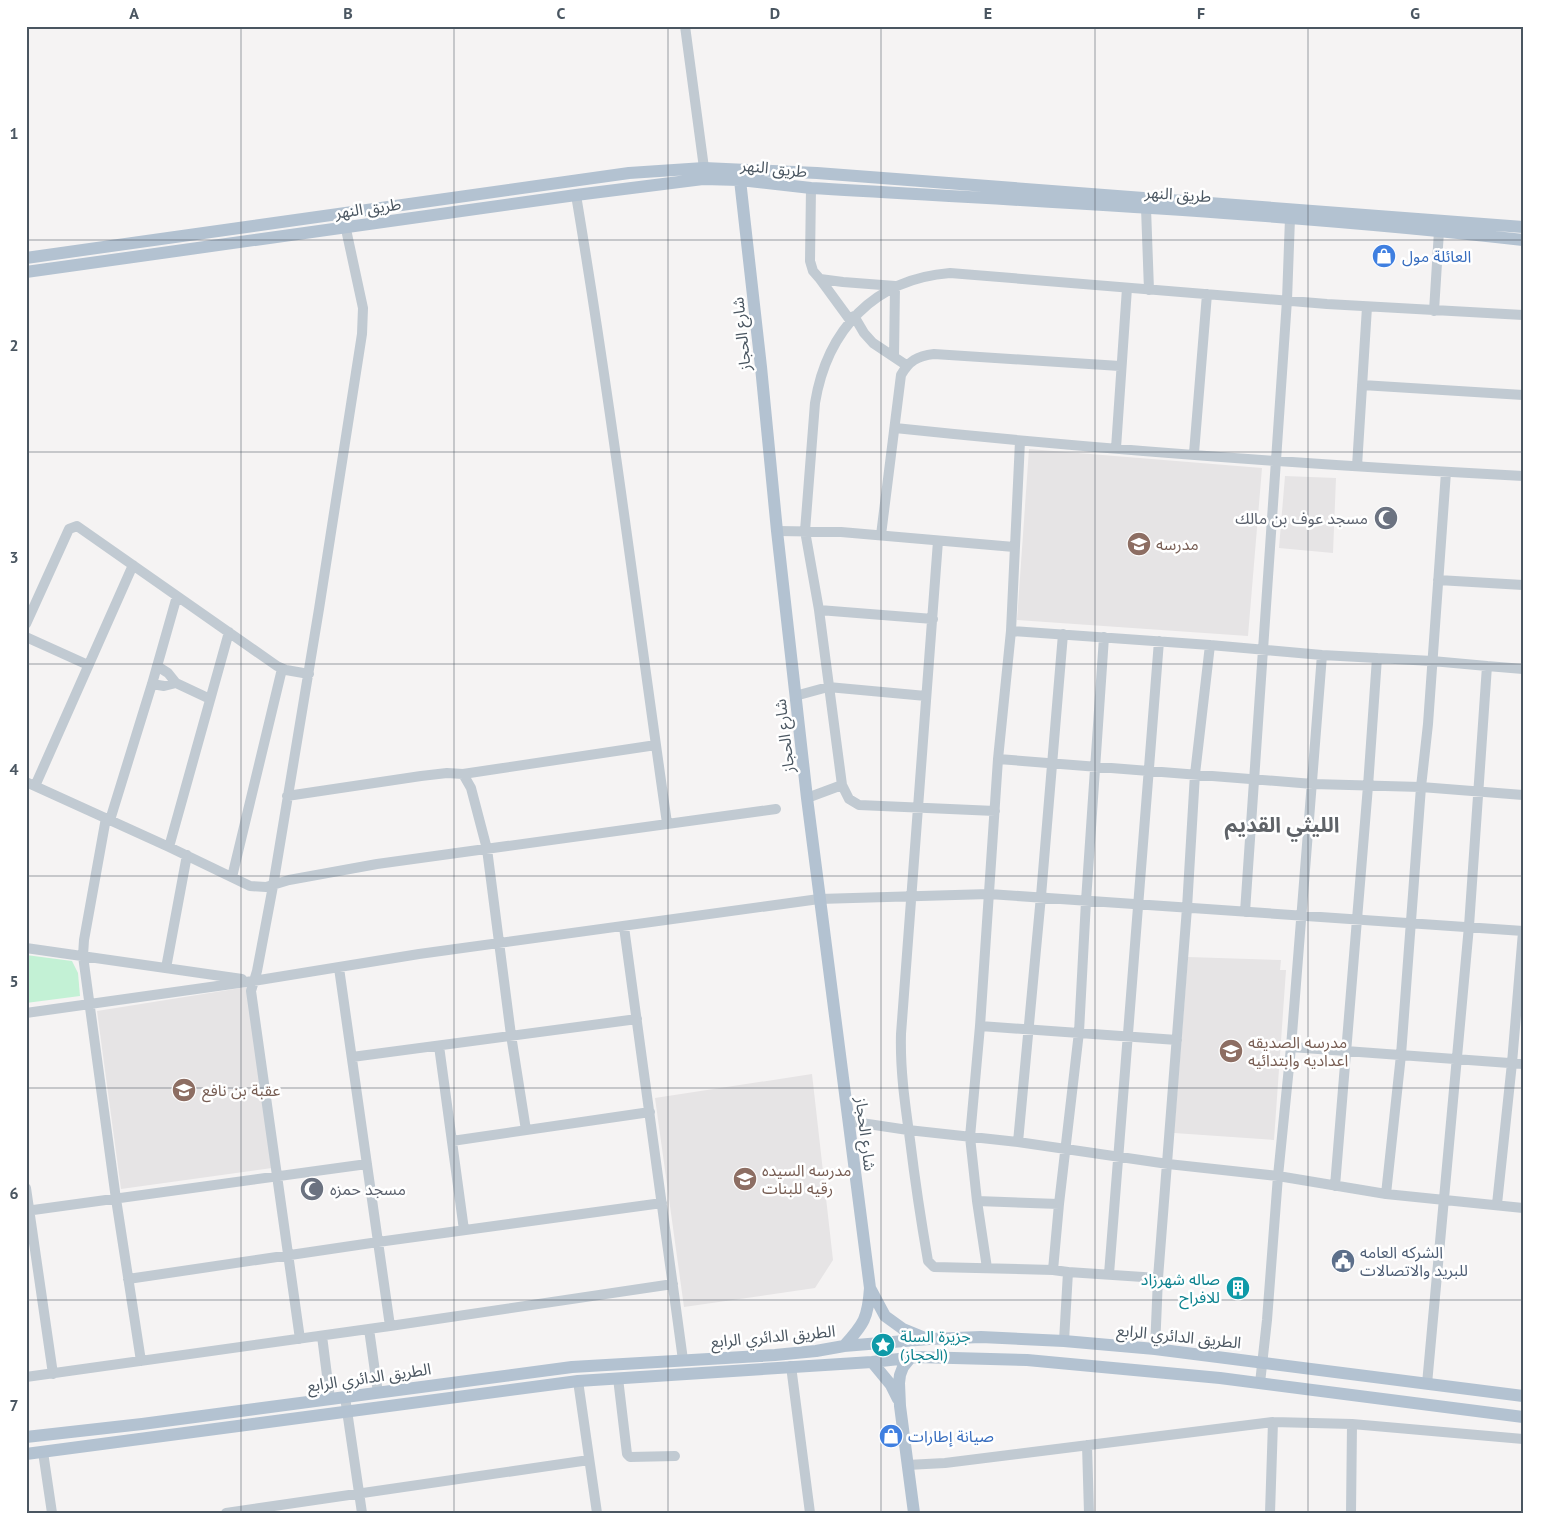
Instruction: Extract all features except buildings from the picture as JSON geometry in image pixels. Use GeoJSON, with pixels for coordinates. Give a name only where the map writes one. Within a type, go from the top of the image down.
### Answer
{"type":"FeatureCollection","features":[{"type":"Feature","properties":{"kind":"main road","name":"طريق النهر"},"geometry":{"type":"LineString","coordinates":[[26,258],[629,173],[704,168],[817,173],[1523,227]]}},
{"type":"Feature","properties":{"kind":"main road","name":"طريق النهر"},"geometry":{"type":"LineString","coordinates":[[26,272],[703,179],[740,180],[811,188],[1290,218],[1523,240]]}},
{"type":"Feature","properties":{"kind":"main road","name":"شارع الحجاز"},"geometry":{"type":"LineString","coordinates":[[740,180],[762,367],[777,531],[807,798],[870,1288],[868,1310],[865,1319],[857,1332],[844,1346]]}},
{"type":"Feature","properties":{"kind":"main road","name":"شارع الحجاز"},"geometry":{"type":"LineString","coordinates":[[870,1288],[885,1316],[903,1329],[928,1339]]}},
{"type":"Feature","properties":{"kind":"main road","name":"الطريق الدائري الرابع"},"geometry":{"type":"LineString","coordinates":[[26,1438],[572,1367],[791,1353],[844,1346],[981,1337],[1064,1341],[1155,1349],[1523,1396]]}},
{"type":"Feature","properties":{"kind":"main road","name":"الطريق الدائري الرابع"},"geometry":{"type":"LineString","coordinates":[[26,1454],[578,1381],[872,1362],[911,1357],[1027,1360],[1220,1378],[1523,1417]]}},
{"type":"Feature","properties":{"kind":"main road"},"geometry":{"type":"LineString","coordinates":[[911,1357],[903,1367],[900,1375],[900,1406],[914,1513]]}},
{"type":"Feature","properties":{"kind":"main road"},"geometry":{"type":"LineString","coordinates":[[872,1362],[891,1385],[900,1406]]}},
{"type":"Feature","properties":{"kind":"street"},"geometry":{"type":"LineString","coordinates":[[685,26],[704,168]]}},
{"type":"Feature","properties":{"kind":"street"},"geometry":{"type":"LineString","coordinates":[[811,188],[810,262],[813,271],[873,343],[906,365]]}},
{"type":"Feature","properties":{"kind":"street"},"geometry":{"type":"LineString","coordinates":[[576,195],[599,332],[667,823]]}},
{"type":"Feature","properties":{"kind":"street"},"geometry":{"type":"LineString","coordinates":[[1146,208],[1148,290]]}},
{"type":"Feature","properties":{"kind":"street"},"geometry":{"type":"LineString","coordinates":[[300,1339],[251,991],[257,971],[273,886],[309,674],[362,334],[363,308],[343,214]]}},
{"type":"Feature","properties":{"kind":"street"},"geometry":{"type":"LineString","coordinates":[[1245,912],[1287,300],[1290,218]]}},
{"type":"Feature","properties":{"kind":"street"},"geometry":{"type":"LineString","coordinates":[[1434,311],[1439,231]]}},
{"type":"Feature","properties":{"kind":"street"},"geometry":{"type":"LineString","coordinates":[[994,811],[854,803],[845,795],[842,785],[819,610],[804,531],[818,386],[826,362],[852,318],[875,299],[895,286],[920,277],[950,273],[1367,307],[1523,316]]}},
{"type":"Feature","properties":{"kind":"street"},"geometry":{"type":"LineString","coordinates":[[820,279],[895,286]]}},
{"type":"Feature","properties":{"kind":"street"},"geometry":{"type":"LineString","coordinates":[[894,357],[895,286]]}},
{"type":"Feature","properties":{"kind":"street"},"geometry":{"type":"LineString","coordinates":[[1116,448],[1120,366],[1127,288]]}},
{"type":"Feature","properties":{"kind":"street"},"geometry":{"type":"LineString","coordinates":[[1194,454],[1206,294]]}},
{"type":"Feature","properties":{"kind":"street"},"geometry":{"type":"LineString","coordinates":[[1357,466],[1367,307]]}},
{"type":"Feature","properties":{"kind":"street"},"geometry":{"type":"LineString","coordinates":[[881,536],[901,375],[906,365],[913,359],[922,355],[934,354],[1120,366]]}},
{"type":"Feature","properties":{"kind":"street"},"geometry":{"type":"LineString","coordinates":[[1362,385],[1523,395]]}},
{"type":"Feature","properties":{"kind":"street"},"geometry":{"type":"LineString","coordinates":[[895,428],[1020,441],[1276,461],[1523,476]]}},
{"type":"Feature","properties":{"kind":"street"},"geometry":{"type":"LineString","coordinates":[[987,1268],[970,1137],[980,1026],[998,759],[1011,630],[1020,441]]}},
{"type":"Feature","properties":{"kind":"street"},"geometry":{"type":"LineString","coordinates":[[1386,1194],[1400,1055],[1421,787],[1428,724],[1446,472]]}},
{"type":"Feature","properties":{"kind":"street"},"geometry":{"type":"LineString","coordinates":[[26,624],[71,527],[79,527],[282,669],[309,674]]}},
{"type":"Feature","properties":{"kind":"street"},"geometry":{"type":"LineString","coordinates":[[777,531],[881,536],[1014,547]]}},
{"type":"Feature","properties":{"kind":"street"},"geometry":{"type":"LineString","coordinates":[[938,541],[910,896],[900,1066],[928,1261],[934,1267],[1053,1270],[1158,1278]]}},
{"type":"Feature","properties":{"kind":"street"},"geometry":{"type":"LineString","coordinates":[[133,565],[88,665],[29,783],[250,886],[273,886],[289,880],[377,864],[776,809]]}},
{"type":"Feature","properties":{"kind":"street"},"geometry":{"type":"LineString","coordinates":[[1438,580],[1523,585]]}},
{"type":"Feature","properties":{"kind":"street"},"geometry":{"type":"LineString","coordinates":[[141,1361],[116,1199],[84,956],[84,940],[108,819],[152,684],[177,596]]}},
{"type":"Feature","properties":{"kind":"street"},"geometry":{"type":"LineString","coordinates":[[819,610],[933,619]]}},
{"type":"Feature","properties":{"kind":"street"},"geometry":{"type":"LineString","coordinates":[[1011,630],[1523,669]]}},
{"type":"Feature","properties":{"kind":"street"},"geometry":{"type":"LineString","coordinates":[[169,847],[229,632]]}},
{"type":"Feature","properties":{"kind":"street"},"geometry":{"type":"LineString","coordinates":[[1018,1142],[1042,896],[1064,634]]}},
{"type":"Feature","properties":{"kind":"street"},"geometry":{"type":"LineString","coordinates":[[26,637],[88,665]]}},
{"type":"Feature","properties":{"kind":"street"},"geometry":{"type":"LineString","coordinates":[[1053,1270],[1079,1032],[1104,637]]}},
{"type":"Feature","properties":{"kind":"street"},"geometry":{"type":"LineString","coordinates":[[1109,1274],[1159,641]]}},
{"type":"Feature","properties":{"kind":"street"},"geometry":{"type":"LineString","coordinates":[[1155,1349],[1158,1278],[1187,908],[1195,774],[1210,645]]}},
{"type":"Feature","properties":{"kind":"street"},"geometry":{"type":"LineString","coordinates":[[1260,1383],[1291,1047],[1322,655]]}},
{"type":"Feature","properties":{"kind":"street"},"geometry":{"type":"LineString","coordinates":[[1335,1186],[1377,658]]}},
{"type":"Feature","properties":{"kind":"street"},"geometry":{"type":"LineString","coordinates":[[157,666],[168,673],[176,683],[210,699]]}},
{"type":"Feature","properties":{"kind":"street"},"geometry":{"type":"LineString","coordinates":[[1427,1384],[1469,926],[1487,666]]}},
{"type":"Feature","properties":{"kind":"street"},"geometry":{"type":"LineString","coordinates":[[232,878],[282,669]]}},
{"type":"Feature","properties":{"kind":"street"},"geometry":{"type":"LineString","coordinates":[[152,684],[168,686],[176,683]]}},
{"type":"Feature","properties":{"kind":"street"},"geometry":{"type":"LineString","coordinates":[[796,696],[828,687],[926,696]]}},
{"type":"Feature","properties":{"kind":"street"},"geometry":{"type":"LineString","coordinates":[[287,796],[421,776],[447,773],[463,774],[656,745]]}},
{"type":"Feature","properties":{"kind":"street"},"geometry":{"type":"LineString","coordinates":[[998,759],[1313,784],[1421,787],[1523,796]]}},
{"type":"Feature","properties":{"kind":"street"},"geometry":{"type":"LineString","coordinates":[[463,774],[471,788],[487,849],[511,1035],[526,1130]]}},
{"type":"Feature","properties":{"kind":"street"},"geometry":{"type":"LineString","coordinates":[[807,798],[842,785]]}},
{"type":"Feature","properties":{"kind":"street"},"geometry":{"type":"LineString","coordinates":[[166,968],[187,855]]}},
{"type":"Feature","properties":{"kind":"street"},"geometry":{"type":"LineString","coordinates":[[26,1013],[253,981],[420,954],[819,899],[989,894],[1042,896],[1086,901],[1523,931],[1512,1064],[1496,1204]]}},
{"type":"Feature","properties":{"kind":"street"},"geometry":{"type":"LineString","coordinates":[[624,927],[683,1360]]}},
{"type":"Feature","properties":{"kind":"street"},"geometry":{"type":"LineString","coordinates":[[26,948],[253,981]]}},
{"type":"Feature","properties":{"kind":"street"},"geometry":{"type":"LineString","coordinates":[[339,968],[390,1326]]}},
{"type":"Feature","properties":{"kind":"street"},"geometry":{"type":"LineString","coordinates":[[352,1057],[637,1019]]}},
{"type":"Feature","properties":{"kind":"street"},"geometry":{"type":"LineString","coordinates":[[980,1026],[1176,1040]]}},
{"type":"Feature","properties":{"kind":"street"},"geometry":{"type":"LineString","coordinates":[[439,1046],[464,1230]]}},
{"type":"Feature","properties":{"kind":"street"},"geometry":{"type":"LineString","coordinates":[[1291,1047],[1523,1064]]}},
{"type":"Feature","properties":{"kind":"street"},"geometry":{"type":"LineString","coordinates":[[452,1141],[650,1112]]}},
{"type":"Feature","properties":{"kind":"street"},"geometry":{"type":"LineString","coordinates":[[848,1121],[908,1130],[1018,1142],[1168,1164],[1278,1176],[1386,1194],[1523,1208]]}},
{"type":"Feature","properties":{"kind":"street"},"geometry":{"type":"LineString","coordinates":[[28,1211],[367,1164]]}},
{"type":"Feature","properties":{"kind":"street"},"geometry":{"type":"LineString","coordinates":[[26,1188],[52,1374]]}},
{"type":"Feature","properties":{"kind":"street"},"geometry":{"type":"LineString","coordinates":[[977,1201],[1059,1204]]}},
{"type":"Feature","properties":{"kind":"street"},"geometry":{"type":"LineString","coordinates":[[128,1279],[662,1203]]}},
{"type":"Feature","properties":{"kind":"street"},"geometry":{"type":"LineString","coordinates":[[1064,1341],[1068,1272]]}},
{"type":"Feature","properties":{"kind":"street"},"geometry":{"type":"LineString","coordinates":[[26,1377],[674,1284]]}},
{"type":"Feature","properties":{"kind":"street"},"geometry":{"type":"LineString","coordinates":[[369,1329],[378,1393]]}},
{"type":"Feature","properties":{"kind":"street"},"geometry":{"type":"LineString","coordinates":[[322,1336],[330,1399]]}},
{"type":"Feature","properties":{"kind":"street"},"geometry":{"type":"LineString","coordinates":[[790,1366],[810,1513]]}},
{"type":"Feature","properties":{"kind":"street"},"geometry":{"type":"LineString","coordinates":[[618,1378],[627,1454],[630,1457],[675,1456]]}},
{"type":"Feature","properties":{"kind":"street"},"geometry":{"type":"LineString","coordinates":[[578,1381],[597,1513]]}},
{"type":"Feature","properties":{"kind":"street"},"geometry":{"type":"LineString","coordinates":[[344,1397],[362,1513]]}},
{"type":"Feature","properties":{"kind":"street"},"geometry":{"type":"LineString","coordinates":[[907,1465],[945,1463],[1273,1422],[1352,1424],[1523,1439]]}},
{"type":"Feature","properties":{"kind":"street"},"geometry":{"type":"LineString","coordinates":[[1270,1513],[1273,1422]]}},
{"type":"Feature","properties":{"kind":"street"},"geometry":{"type":"LineString","coordinates":[[1351,1513],[1352,1424]]}},
{"type":"Feature","properties":{"kind":"street"},"geometry":{"type":"LineString","coordinates":[[1087,1445],[1089,1513]]}},
{"type":"Feature","properties":{"kind":"street"},"geometry":{"type":"LineString","coordinates":[[43,1452],[52,1513]]}},
{"type":"Feature","properties":{"kind":"street"},"geometry":{"type":"LineString","coordinates":[[226,1513],[590,1460]]}},
{"type":"Feature","properties":{"kind":"shaded area","name":"مدرسه"},"geometry":{"type":"Polygon","coordinates":[[[1029,449],[1262,468],[1248,636],[1017,620],[1029,449]]]}},
{"type":"Feature","properties":{"kind":"shaded area"},"geometry":{"type":"Polygon","coordinates":[[[1285,476],[1336,478],[1333,553],[1279,548],[1285,476]]]}},
{"type":"Feature","properties":{"kind":"shaded area","name":"مدرسه الصديقه اعداديه وابتدائيه"},"geometry":{"type":"Polygon","coordinates":[[[1188,957],[1281,960],[1280,970],[1286,970],[1274,1140],[1174,1133],[1188,957]]]}},
{"type":"Feature","properties":{"kind":"shaded area","name":"عقبة بن نافع"},"geometry":{"type":"Polygon","coordinates":[[[247,987],[272,1168],[121,1189],[97,1011],[247,987]]]}},
{"type":"Feature","properties":{"kind":"shaded area","name":"مدرسه السيده رقيه للبنات"},"geometry":{"type":"Polygon","coordinates":[[[812,1074],[833,1260],[815,1288],[684,1307],[655,1098],[812,1074]]]}},
{"type":"Feature","properties":{"kind":"green space"},"geometry":{"type":"Polygon","coordinates":[[[26,955],[72,961],[78,973],[80,996],[26,1003],[26,955]]]}},
{"type":"Feature","properties":{"kind":"place","name":"العائلة مول"},"geometry":{"type":"Point","coordinates":[1384,256]}},
{"type":"Feature","properties":{"kind":"place","name":"مسجد عوف بن مالك"},"geometry":{"type":"Point","coordinates":[1386,518]}},
{"type":"Feature","properties":{"kind":"place","name":"مدرسه"},"geometry":{"type":"Point","coordinates":[1139,544]}},
{"type":"Feature","properties":{"kind":"place","name":"مدرسه الصديقه اعداديه وابتدائيه"},"geometry":{"type":"Point","coordinates":[1231,1051]}},
{"type":"Feature","properties":{"kind":"place","name":"عقبة بن نافع"},"geometry":{"type":"Point","coordinates":[184,1090]}},
{"type":"Feature","properties":{"kind":"place","name":"مدرسه السيده رقيه للبنات"},"geometry":{"type":"Point","coordinates":[745,1179]}},
{"type":"Feature","properties":{"kind":"place","name":"مسجد حمزه"},"geometry":{"type":"Point","coordinates":[312,1189]}},
{"type":"Feature","properties":{"kind":"place","name":"الشركه العامه للبريد والاتصالات"},"geometry":{"type":"Point","coordinates":[1343,1261]}},
{"type":"Feature","properties":{"kind":"place","name":"صاله شهرزاد للافراح"},"geometry":{"type":"Point","coordinates":[1238,1288]}},
{"type":"Feature","properties":{"kind":"place","name":"جزيرة السلة (الحجاز)"},"geometry":{"type":"Point","coordinates":[883,1345]}},
{"type":"Feature","properties":{"kind":"place","name":"صيانة إطارات"},"geometry":{"type":"Point","coordinates":[891,1436]}},
{"type":"Feature","properties":{"kind":"district","name":"الليثي القديم"},"geometry":{"type":"Point","coordinates":[1282,825]}}]}
